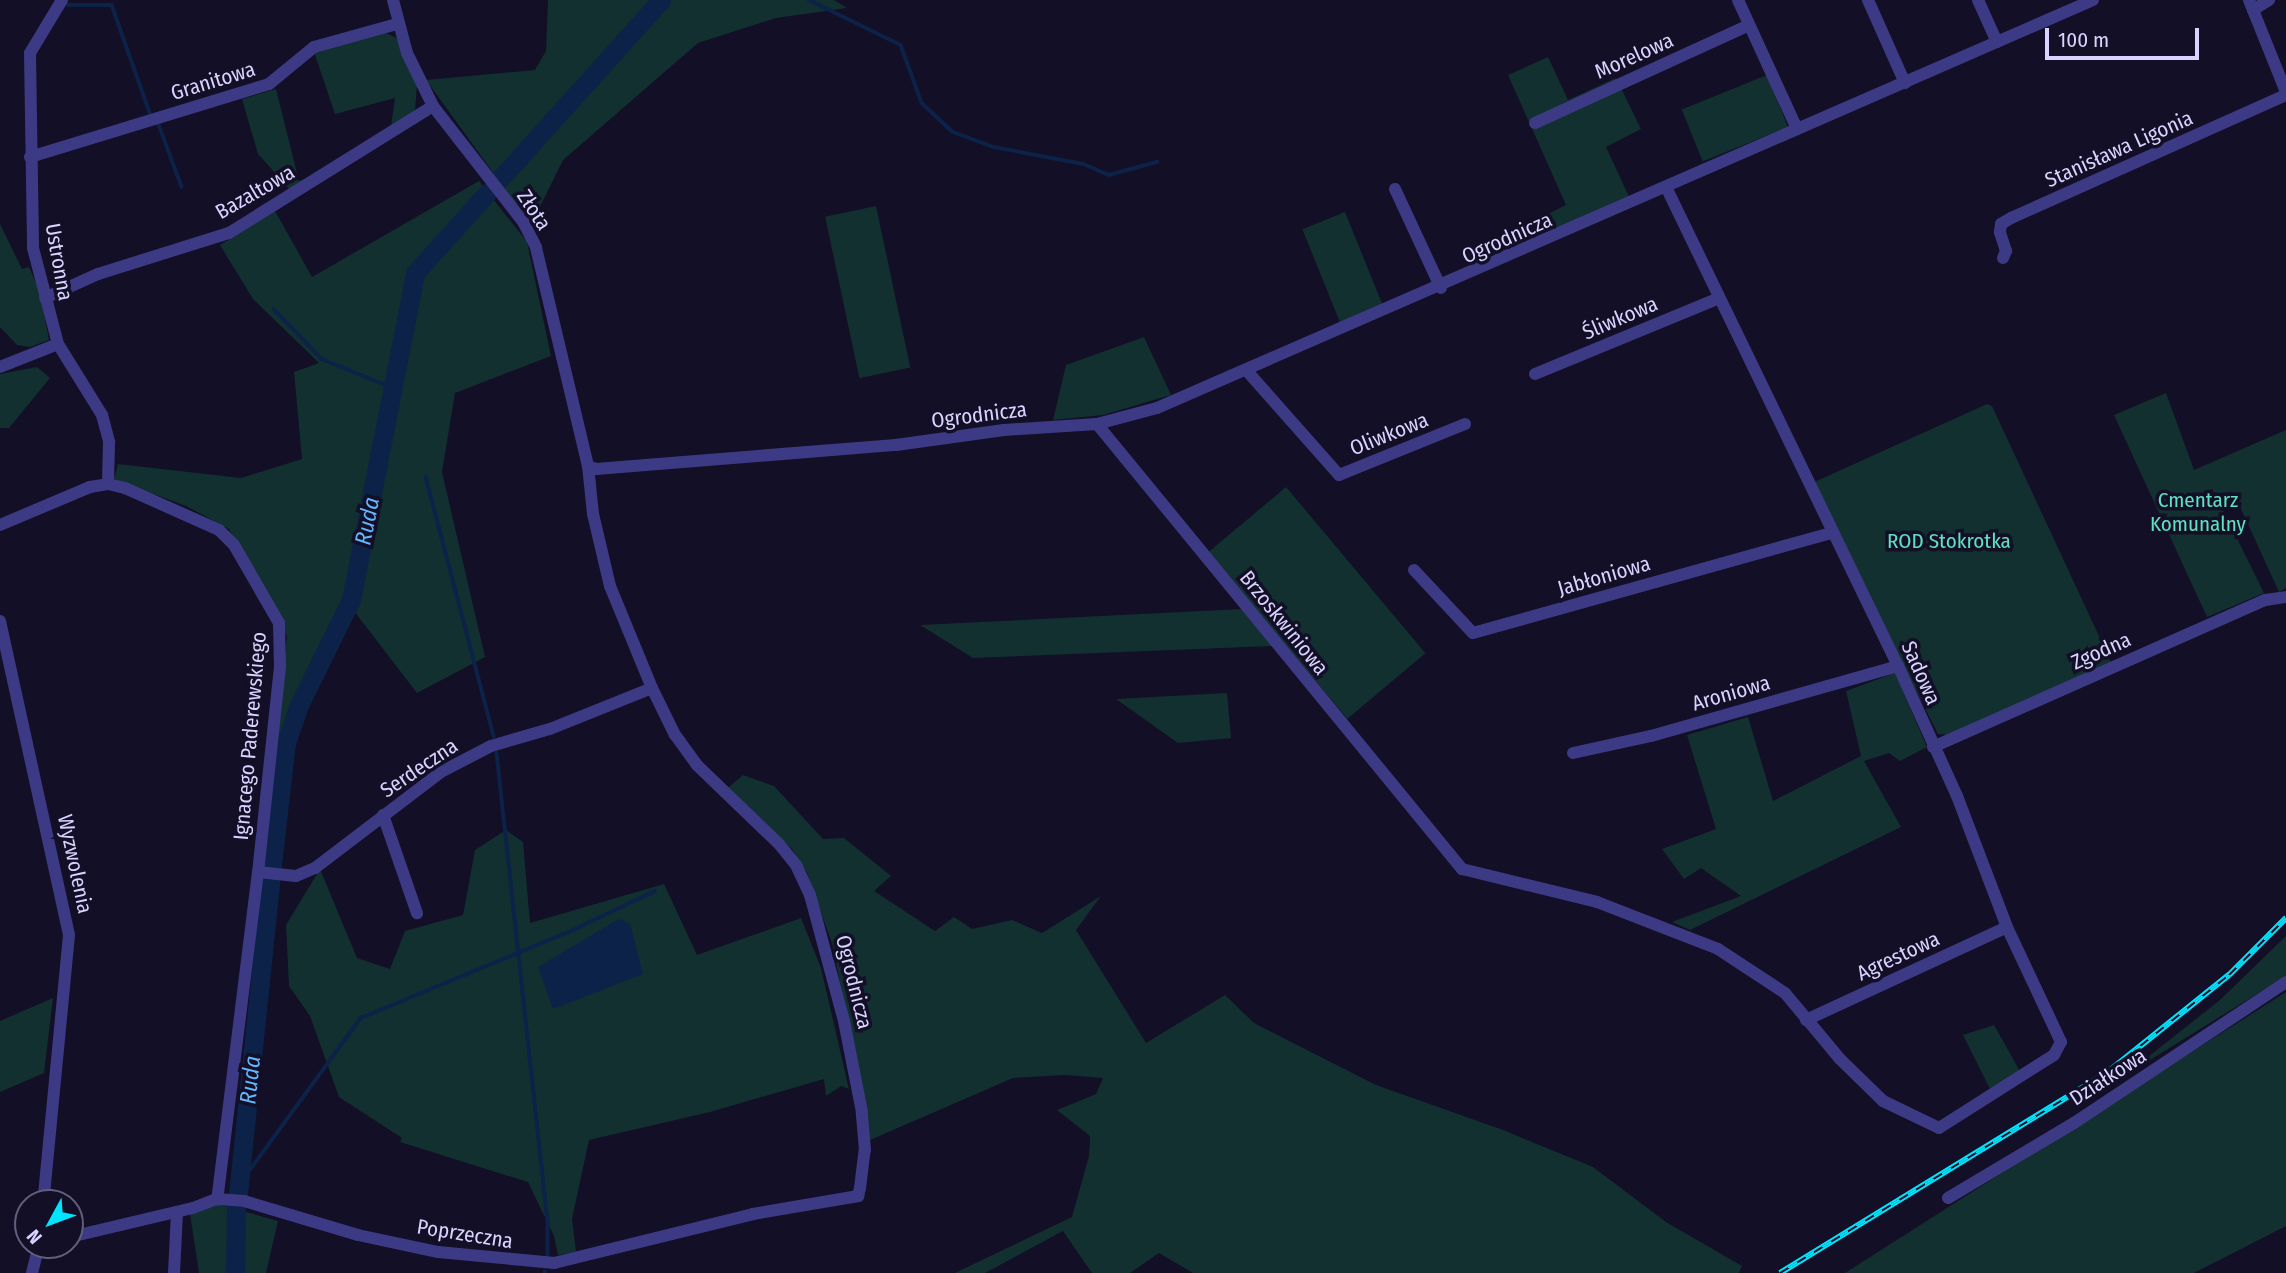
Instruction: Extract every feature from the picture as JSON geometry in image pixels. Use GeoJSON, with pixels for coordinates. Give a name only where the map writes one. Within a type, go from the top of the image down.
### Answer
{"type":"FeatureCollection","features":[{"type":"Feature","properties":{"kind":"street","name":"Ustronna"},"geometry":{"type":"LineString","coordinates":[[62,0],[30,53],[33,248],[58,344],[102,415],[109,442],[108,484]]}},
{"type":"Feature","properties":{"kind":"street","name":"Złota"},"geometry":{"type":"LineString","coordinates":[[393,0],[397,24],[433,106],[524,223],[536,247],[588,466]]}},
{"type":"Feature","properties":{"kind":"street"},"geometry":{"type":"LineString","coordinates":[[1738,0],[1797,130]]}},
{"type":"Feature","properties":{"kind":"street"},"geometry":{"type":"LineString","coordinates":[[1868,0],[1905,83]]}},
{"type":"Feature","properties":{"kind":"street"},"geometry":{"type":"LineString","coordinates":[[1978,0],[1997,42]]}},
{"type":"Feature","properties":{"kind":"street","name":"Ogrodnicza"},"geometry":{"type":"LineString","coordinates":[[858,1196],[865,1150],[862,1112],[824,940],[796,865],[725,792],[676,736],[652,688],[610,586],[593,514],[588,466],[849,449],[1004,430],[1097,424],[1157,408],[1441,288],[2093,0]]}},
{"type":"Feature","properties":{"kind":"street"},"geometry":{"type":"LineString","coordinates":[[2269,0],[2251,5],[2286,94]]}},
{"type":"Feature","properties":{"kind":"street","name":"Granitowa"},"geometry":{"type":"LineString","coordinates":[[30,157],[269,84],[314,47],[397,24]]}},
{"type":"Feature","properties":{"kind":"street","name":"Morelowa"},"geometry":{"type":"LineString","coordinates":[[1535,123],[1749,25]]}},
{"type":"Feature","properties":{"kind":"street","name":"Stanisława Ligonia"},"geometry":{"type":"LineString","coordinates":[[2003,258],[2006,251],[2000,232],[2001,224],[2011,218],[2286,94]]}},
{"type":"Feature","properties":{"kind":"street","name":"Bazaltowa"},"geometry":{"type":"LineString","coordinates":[[45,298],[98,274],[229,233],[433,106]]}},
{"type":"Feature","properties":{"kind":"street"},"geometry":{"type":"LineString","coordinates":[[1395,189],[1441,288]]}},
{"type":"Feature","properties":{"kind":"street","name":"Sadowa"},"geometry":{"type":"LineString","coordinates":[[1667,189],[1830,533],[1844,551],[1898,666],[2007,927],[2062,1042],[2060,1050],[1939,1128]]}},
{"type":"Feature","properties":{"kind":"street","name":"Śliwkowa"},"geometry":{"type":"LineString","coordinates":[[1535,374],[1719,298]]}},
{"type":"Feature","properties":{"kind":"street"},"geometry":{"type":"LineString","coordinates":[[0,367],[58,344]]}},
{"type":"Feature","properties":{"kind":"street","name":"Oliwkowa"},"geometry":{"type":"LineString","coordinates":[[1247,371],[1339,475],[1465,424]]}},
{"type":"Feature","properties":{"kind":"street","name":"Brzoskwiniowa"},"geometry":{"type":"LineString","coordinates":[[1097,424],[1462,869],[1597,902],[1718,949],[1785,993],[1806,1020],[1883,1101],[1939,1128]]}},
{"type":"Feature","properties":{"kind":"street"},"geometry":{"type":"LineString","coordinates":[[0,525],[108,484]]}},
{"type":"Feature","properties":{"kind":"street","name":"Ignacego Paderewskiego"},"geometry":{"type":"LineString","coordinates":[[108,484],[219,530],[234,545],[279,623],[280,667],[258,872],[217,1199]]}},
{"type":"Feature","properties":{"kind":"street","name":"Jabłoniowa"},"geometry":{"type":"LineString","coordinates":[[1414,570],[1472,633],[1830,533]]}},
{"type":"Feature","properties":{"kind":"street","name":"Zgodna"},"geometry":{"type":"LineString","coordinates":[[1933,747],[2264,600],[2286,597]]}},
{"type":"Feature","properties":{"kind":"street","name":"Wyzwolenia"},"geometry":{"type":"LineString","coordinates":[[0,621],[69,935],[44,1189]]}},
{"type":"Feature","properties":{"kind":"street","name":"Aroniowa"},"geometry":{"type":"LineString","coordinates":[[1573,752],[1651,736],[1898,666]]}},
{"type":"Feature","properties":{"kind":"street"},"geometry":{"type":"LineString","coordinates":[[0,680],[13,676]]}},
{"type":"Feature","properties":{"kind":"street","name":"Serdeczna"},"geometry":{"type":"LineString","coordinates":[[258,872],[296,876],[315,868],[441,772],[491,746],[550,729],[652,688]]}},
{"type":"Feature","properties":{"kind":"street"},"geometry":{"type":"LineString","coordinates":[[383,816],[417,913]]}},
{"type":"Feature","properties":{"kind":"street","name":"Agrestowa"},"geometry":{"type":"LineString","coordinates":[[1806,1020],[2007,927]]}},
{"type":"Feature","properties":{"kind":"street","name":"Działkowa"},"geometry":{"type":"LineString","coordinates":[[1948,1198],[2074,1123],[2286,982]]}},
{"type":"Feature","properties":{"kind":"street","name":"Poprzeczna"},"geometry":{"type":"LineString","coordinates":[[84,1234],[177,1212],[217,1199],[244,1201],[358,1235],[438,1252],[532,1264],[583,1258],[753,1214],[858,1196]]}},
{"type":"Feature","properties":{"kind":"street"},"geometry":{"type":"LineString","coordinates":[[174,1273],[177,1212]]}},
{"type":"Feature","properties":{"kind":"green space"},"geometry":{"type":"Polygon","coordinates":[[[548,0],[834,0],[847,8],[776,18],[698,43],[563,160],[531,225],[426,80],[535,70],[546,51],[548,0]]]}},
{"type":"Feature","properties":{"kind":"green space"},"geometry":{"type":"Polygon","coordinates":[[[386,33],[399,39],[417,84],[415,111],[391,127],[395,98],[335,114],[314,52],[386,33]]]}},
{"type":"Feature","properties":{"kind":"green space"},"geometry":{"type":"Polygon","coordinates":[[[1548,57],[1568,100],[1616,78],[1641,129],[1606,147],[1630,199],[1551,234],[1544,216],[1566,205],[1508,75],[1548,57]]]}},
{"type":"Feature","properties":{"kind":"green space"},"geometry":{"type":"Polygon","coordinates":[[[1767,75],[1788,127],[1703,161],[1682,109],[1767,75]]]}},
{"type":"Feature","properties":{"kind":"green space"},"geometry":{"type":"Polygon","coordinates":[[[276,89],[299,181],[308,179],[291,191],[258,154],[242,99],[276,89]]]}},
{"type":"Feature","properties":{"kind":"green space"},"geometry":{"type":"Polygon","coordinates":[[[479,181],[527,242],[551,356],[455,393],[442,472],[485,657],[417,693],[354,611],[298,723],[263,867],[287,636],[229,529],[186,506],[114,479],[118,464],[241,478],[302,459],[294,372],[319,363],[253,299],[220,245],[275,211],[312,277],[479,181]]]}},
{"type":"Feature","properties":{"kind":"green space"},"geometry":{"type":"Polygon","coordinates":[[[876,206],[910,367],[859,378],[825,217],[876,206]]]}},
{"type":"Feature","properties":{"kind":"green space"},"geometry":{"type":"Polygon","coordinates":[[[1345,212],[1384,309],[1342,327],[1302,229],[1345,212]]]}},
{"type":"Feature","properties":{"kind":"green space"},"geometry":{"type":"Polygon","coordinates":[[[0,224],[22,269],[29,267],[40,292],[49,340],[30,347],[17,345],[0,327],[0,224]]]}},
{"type":"Feature","properties":{"kind":"green space"},"geometry":{"type":"Polygon","coordinates":[[[1144,337],[1171,395],[1103,415],[1053,420],[1066,365],[1144,337]]]}},
{"type":"Feature","properties":{"kind":"green space"},"geometry":{"type":"Polygon","coordinates":[[[37,367],[50,378],[9,428],[0,428],[0,374],[37,367]]]}},
{"type":"Feature","properties":{"kind":"green space","name":"Cmentarz Komunalny"},"geometry":{"type":"Polygon","coordinates":[[[2166,393],[2194,470],[2286,430],[2286,588],[2279,592],[2241,509],[2223,510],[2264,593],[2207,617],[2114,415],[2166,393]]]}},
{"type":"Feature","properties":{"kind":"green space","name":"ROD Stokrotka"},"geometry":{"type":"Polygon","coordinates":[[[1987,404],[1992,406],[2112,664],[1949,735],[1938,734],[1812,483],[1987,404]]]}},
{"type":"Feature","properties":{"kind":"green space"},"geometry":{"type":"Polygon","coordinates":[[[1286,487],[1425,653],[1347,719],[1208,553],[1286,487]]]}},
{"type":"Feature","properties":{"kind":"green space"},"geometry":{"type":"Polygon","coordinates":[[[1242,609],[1273,646],[973,658],[920,625],[1242,609]]]}},
{"type":"Feature","properties":{"kind":"green space"},"geometry":{"type":"Polygon","coordinates":[[[1895,673],[1927,747],[1900,761],[1889,753],[1864,761],[1901,827],[1690,930],[1672,922],[1741,896],[1701,868],[1684,879],[1662,849],[1716,829],[1687,735],[1748,717],[1773,801],[1861,756],[1846,691],[1895,673]]]}},
{"type":"Feature","properties":{"kind":"green space"},"geometry":{"type":"Polygon","coordinates":[[[1227,693],[1231,738],[1178,743],[1116,699],[1227,693]]]}},
{"type":"Feature","properties":{"kind":"green space"},"geometry":{"type":"Polygon","coordinates":[[[743,775],[774,786],[823,839],[844,838],[891,876],[874,891],[935,931],[954,917],[972,929],[1012,920],[1042,933],[1101,896],[1076,930],[1146,1043],[1225,995],[1254,1023],[1376,1085],[1503,1130],[1593,1167],[1666,1222],[1742,1266],[1739,1273],[1193,1273],[1159,1253],[1130,1273],[1092,1273],[1063,1231],[985,1273],[955,1273],[1072,1217],[1089,1156],[1090,1136],[1057,1110],[1096,1094],[1103,1078],[1064,1075],[1013,1078],[870,1140],[833,946],[807,873],[792,849],[728,788],[743,775]]]}},
{"type":"Feature","properties":{"kind":"green space"},"geometry":{"type":"Polygon","coordinates":[[[506,830],[523,842],[530,923],[664,884],[697,955],[801,918],[821,968],[849,1089],[841,1086],[826,1096],[824,1079],[710,1112],[589,1140],[572,1219],[576,1252],[558,1255],[554,1236],[528,1182],[400,1142],[402,1138],[339,1097],[310,1016],[289,986],[286,925],[320,869],[357,958],[390,969],[405,931],[463,915],[475,850],[506,830]]]}},
{"type":"Feature","properties":{"kind":"green space"},"geometry":{"type":"Polygon","coordinates":[[[2286,936],[2286,976],[2124,1076],[2220,1000],[2286,936]]]}},
{"type":"Feature","properties":{"kind":"green space"},"geometry":{"type":"Polygon","coordinates":[[[2286,992],[2286,1226],[2194,1273],[1845,1273],[2286,992]]]}},
{"type":"Feature","properties":{"kind":"green space"},"geometry":{"type":"Polygon","coordinates":[[[53,998],[44,1073],[0,1092],[0,1021],[53,998]]]}},
{"type":"Feature","properties":{"kind":"green space"},"geometry":{"type":"Polygon","coordinates":[[[1994,1025],[2021,1073],[1992,1093],[1963,1035],[1994,1025]]]}},
{"type":"Feature","properties":{"kind":"green space"},"geometry":{"type":"Polygon","coordinates":[[[217,1204],[278,1221],[266,1273],[199,1273],[190,1214],[217,1204]]]}},
{"type":"Feature","properties":{"kind":"water"},"geometry":{"type":"Polygon","coordinates":[[[619,919],[630,924],[643,974],[553,1009],[538,967],[619,919]]]}},
{"type":"Feature","properties":{"kind":"waterway","name":"Ruda"},"geometry":{"type":"LineString","coordinates":[[499,180],[661,0]]}},
{"type":"Feature","properties":{"kind":"waterway"},"geometry":{"type":"LineString","coordinates":[[809,0],[901,45],[922,103],[953,132],[994,147],[1084,164],[1109,175],[1157,162]]}},
{"type":"Feature","properties":{"kind":"waterway"},"geometry":{"type":"LineString","coordinates":[[68,5],[112,5],[150,113]]}},
{"type":"Feature","properties":{"kind":"waterway"},"geometry":{"type":"LineString","coordinates":[[158,122],[182,187]]}},
{"type":"Feature","properties":{"kind":"waterway","name":"Ruda"},"geometry":{"type":"LineString","coordinates":[[272,865],[286,743],[299,705],[351,600],[415,273],[487,193]]}},
{"type":"Feature","properties":{"kind":"waterway"},"geometry":{"type":"LineString","coordinates":[[274,309],[322,359],[393,388]]}},
{"type":"Feature","properties":{"kind":"waterway"},"geometry":{"type":"LineString","coordinates":[[426,477],[494,736]]}},
{"type":"Feature","properties":{"kind":"waterway"},"geometry":{"type":"LineString","coordinates":[[497,753],[548,1223],[548,1256]]}},
{"type":"Feature","properties":{"kind":"waterway","name":"Ruda"},"geometry":{"type":"LineString","coordinates":[[238,1194],[270,882]]}},
{"type":"Feature","properties":{"kind":"waterway"},"geometry":{"type":"LineString","coordinates":[[239,1185],[361,1018],[569,932],[655,891]]}},
{"type":"Feature","properties":{"kind":"waterway","name":"Ruda"},"geometry":{"type":"LineString","coordinates":[[235,1273],[236,1205]]}},
{"type":"Feature","properties":{"kind":"railway"},"geometry":{"type":"LineString","coordinates":[[1780,1273],[2109,1071],[2229,975],[2286,918]]}}]}
